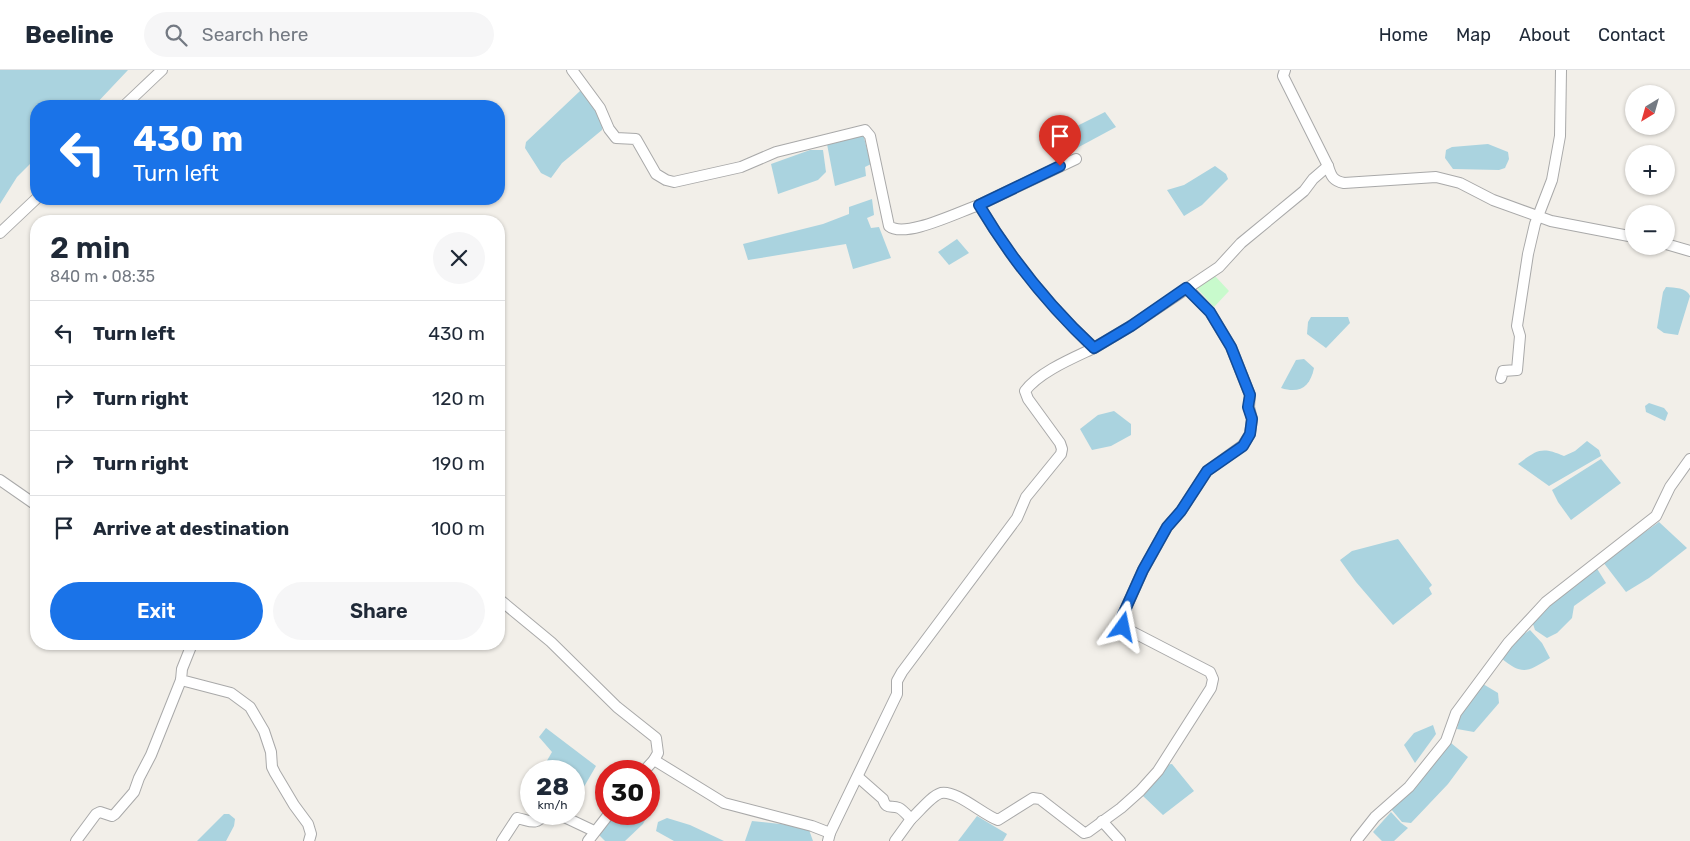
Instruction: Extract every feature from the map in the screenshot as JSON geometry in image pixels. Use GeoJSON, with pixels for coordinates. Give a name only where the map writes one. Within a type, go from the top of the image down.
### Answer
{"type":"FeatureCollection","features":[{"type":"Feature","properties":{"kind":"street"},"geometry":{"type":"LineString","coordinates":[[130,100],[162,70]]}},
{"type":"Feature","properties":{"kind":"street"},"geometry":{"type":"LineString","coordinates":[[572,70],[600,108],[611,132],[618,139],[636,139],[656,174],[666,180],[683,181],[741,167],[776,152],[864,130],[870,136],[889,226],[894,229],[902,230],[930,223],[979,205],[1076,159]]}},
{"type":"Feature","properties":{"kind":"street"},"geometry":{"type":"LineString","coordinates":[[1284,70],[1283,76],[1328,166],[1331,176],[1337,182],[1344,184],[1436,177],[1460,183],[1493,200],[1539,217],[1625,235]]}},
{"type":"Feature","properties":{"kind":"street"},"geometry":{"type":"LineString","coordinates":[[1501,378],[1503,371],[1517,370],[1520,336],[1517,326],[1528,254],[1535,224],[1552,180],[1560,136],[1560,70]]}},
{"type":"Feature","properties":{"kind":"street"},"geometry":{"type":"LineString","coordinates":[[660,764],[724,803],[804,824],[829,837],[897,694],[897,681],[902,672],[1017,518],[1026,497],[1060,454],[1062,449],[1060,443],[1028,399],[1025,391],[1030,385],[1064,363],[1131,326],[1219,267],[1241,243],[1304,191],[1313,179],[1328,166]]}},
{"type":"Feature","properties":{"kind":"street"},"geometry":{"type":"LineString","coordinates":[[0,233],[30,204]]}},
{"type":"Feature","properties":{"kind":"street"},"geometry":{"type":"LineString","coordinates":[[979,205],[991,227],[1033,281],[1076,332],[1094,348]]}},
{"type":"Feature","properties":{"kind":"street"},"geometry":{"type":"LineString","coordinates":[[1675,247],[1690,251]]}},
{"type":"Feature","properties":{"kind":"street"},"geometry":{"type":"LineString","coordinates":[[895,841],[912,819],[935,796],[942,793],[953,795],[998,820],[1033,798],[1040,799],[1084,833],[1102,822],[1140,791],[1158,771],[1190,718],[1211,688],[1213,679],[1210,672],[1130,630],[1121,623],[1121,619],[1143,570],[1167,527],[1181,511],[1207,471],[1243,446],[1250,434],[1252,419],[1248,407],[1250,395],[1231,347],[1210,312],[1186,288]]}},
{"type":"Feature","properties":{"kind":"street"},"geometry":{"type":"LineString","coordinates":[[1356,841],[1375,817],[1409,787],[1446,742],[1456,713],[1508,643],[1546,602],[1656,516],[1670,487],[1690,459]]}},
{"type":"Feature","properties":{"kind":"street"},"geometry":{"type":"LineString","coordinates":[[0,480],[30,501]]}},
{"type":"Feature","properties":{"kind":"street"},"geometry":{"type":"LineString","coordinates":[[505,603],[557,648],[617,708],[656,738],[658,753],[654,760]]}},
{"type":"Feature","properties":{"kind":"street"},"geometry":{"type":"LineString","coordinates":[[76,841],[96,814],[100,812],[112,816],[134,792],[181,680],[182,669],[190,650]]}},
{"type":"Feature","properties":{"kind":"street"},"geometry":{"type":"LineString","coordinates":[[181,680],[231,693],[254,712],[271,752],[272,766],[294,805],[308,824],[312,834],[309,841]]}},
{"type":"Feature","properties":{"kind":"street"},"geometry":{"type":"LineString","coordinates":[[858,777],[884,798],[884,804],[888,807],[899,808],[912,819]]}},
{"type":"Feature","properties":{"kind":"street"},"geometry":{"type":"LineString","coordinates":[[502,841],[517,818],[520,819]]}},
{"type":"Feature","properties":{"kind":"street"},"geometry":{"type":"LineString","coordinates":[[1102,822],[1120,841]]}},
{"type":"Feature","properties":{"kind":"street"},"geometry":{"type":"LineString","coordinates":[[581,825],[594,831]]}},
{"type":"Feature","properties":{"kind":"street"},"geometry":{"type":"LineString","coordinates":[[588,841],[599,825]]}},
{"type":"Feature","properties":{"kind":"green space"},"geometry":{"type":"Polygon","coordinates":[[[1215,276],[1229,291],[1214,307],[1195,286],[1215,276]]]}},
{"type":"Feature","properties":{"kind":"water"},"geometry":{"type":"Polygon","coordinates":[[[0,70],[128,70],[100,100],[30,100],[30,164],[17,177],[0,204],[0,70]]]}},
{"type":"Feature","properties":{"kind":"water"},"geometry":{"type":"Polygon","coordinates":[[[580,91],[588,94],[603,125],[602,130],[562,163],[551,178],[541,173],[525,148],[526,142],[580,91]]]}},
{"type":"Feature","properties":{"kind":"water"},"geometry":{"type":"Polygon","coordinates":[[[1105,112],[1116,127],[1077,148],[1069,139],[1067,131],[1105,112]]]}},
{"type":"Feature","properties":{"kind":"water"},"geometry":{"type":"Polygon","coordinates":[[[863,134],[871,164],[865,167],[866,176],[835,186],[827,144],[863,134]]]}},
{"type":"Feature","properties":{"kind":"water"},"geometry":{"type":"Polygon","coordinates":[[[1488,144],[1508,152],[1509,159],[1505,168],[1499,170],[1453,169],[1445,158],[1446,150],[1452,147],[1488,144]]]}},
{"type":"Feature","properties":{"kind":"water"},"geometry":{"type":"Polygon","coordinates":[[[810,150],[823,150],[826,172],[818,180],[778,194],[771,164],[810,150]]]}},
{"type":"Feature","properties":{"kind":"water"},"geometry":{"type":"Polygon","coordinates":[[[1215,166],[1226,174],[1228,179],[1202,205],[1184,216],[1167,190],[1184,185],[1215,166]]]}},
{"type":"Feature","properties":{"kind":"water"},"geometry":{"type":"Polygon","coordinates":[[[872,199],[874,215],[867,218],[871,228],[879,227],[891,258],[853,269],[846,244],[748,260],[743,244],[823,224],[849,214],[849,207],[872,199]]]}},
{"type":"Feature","properties":{"kind":"water"},"geometry":{"type":"Polygon","coordinates":[[[957,239],[969,253],[949,265],[938,252],[957,239]]]}},
{"type":"Feature","properties":{"kind":"water"},"geometry":{"type":"Polygon","coordinates":[[[1666,287],[1683,289],[1690,296],[1678,335],[1664,333],[1657,328],[1663,292],[1666,287]]]}},
{"type":"Feature","properties":{"kind":"water"},"geometry":{"type":"Polygon","coordinates":[[[1311,317],[1348,317],[1350,323],[1326,348],[1307,334],[1308,322],[1311,317]]]}},
{"type":"Feature","properties":{"kind":"water"},"geometry":{"type":"Polygon","coordinates":[[[1304,359],[1314,368],[1307,384],[1294,390],[1281,388],[1296,360],[1304,359]]]}},
{"type":"Feature","properties":{"kind":"water"},"geometry":{"type":"Polygon","coordinates":[[[1649,403],[1664,408],[1668,413],[1665,421],[1646,412],[1645,406],[1649,403]]]}},
{"type":"Feature","properties":{"kind":"water"},"geometry":{"type":"Polygon","coordinates":[[[1114,411],[1131,424],[1131,435],[1111,446],[1092,450],[1080,429],[1098,415],[1114,411]]]}},
{"type":"Feature","properties":{"kind":"water"},"geometry":{"type":"Polygon","coordinates":[[[1587,441],[1599,450],[1601,456],[1549,486],[1518,464],[1530,455],[1544,450],[1564,456],[1575,451],[1587,441]]]}},
{"type":"Feature","properties":{"kind":"water"},"geometry":{"type":"Polygon","coordinates":[[[1601,459],[1621,483],[1571,520],[1552,490],[1601,459]]]}},
{"type":"Feature","properties":{"kind":"water"},"geometry":{"type":"Polygon","coordinates":[[[1659,522],[1687,548],[1649,578],[1626,592],[1603,562],[1659,522]]]}},
{"type":"Feature","properties":{"kind":"water"},"geometry":{"type":"Polygon","coordinates":[[[1398,539],[1432,585],[1429,588],[1432,594],[1393,625],[1356,582],[1340,560],[1352,551],[1398,539]]]}},
{"type":"Feature","properties":{"kind":"water"},"geometry":{"type":"Polygon","coordinates":[[[1596,567],[1606,583],[1574,606],[1572,618],[1557,633],[1547,638],[1535,630],[1532,621],[1552,600],[1596,567]]]}},
{"type":"Feature","properties":{"kind":"water"},"geometry":{"type":"Polygon","coordinates":[[[1530,630],[1542,643],[1550,658],[1530,669],[1520,670],[1501,658],[1508,645],[1530,630]]]}},
{"type":"Feature","properties":{"kind":"water"},"geometry":{"type":"Polygon","coordinates":[[[1483,684],[1498,693],[1499,703],[1474,732],[1457,729],[1460,716],[1483,684]]]}},
{"type":"Feature","properties":{"kind":"water"},"geometry":{"type":"Polygon","coordinates":[[[1433,725],[1436,734],[1415,763],[1404,745],[1414,733],[1433,725]]]}},
{"type":"Feature","properties":{"kind":"water"},"geometry":{"type":"Polygon","coordinates":[[[546,728],[595,765],[585,785],[585,760],[547,760],[552,752],[539,737],[546,728]]]}},
{"type":"Feature","properties":{"kind":"water"},"geometry":{"type":"Polygon","coordinates":[[[1451,743],[1468,757],[1448,784],[1411,823],[1402,822],[1391,809],[1411,791],[1451,743]]]}},
{"type":"Feature","properties":{"kind":"water"},"geometry":{"type":"Polygon","coordinates":[[[1172,764],[1194,791],[1163,815],[1143,796],[1164,772],[1163,765],[1172,764]]]}},
{"type":"Feature","properties":{"kind":"water"},"geometry":{"type":"Polygon","coordinates":[[[1391,812],[1408,828],[1394,841],[1382,841],[1373,832],[1391,812]]]}},
{"type":"Feature","properties":{"kind":"water"},"geometry":{"type":"Polygon","coordinates":[[[224,814],[229,814],[235,819],[234,826],[226,841],[197,841],[224,814]]]}},
{"type":"Feature","properties":{"kind":"water"},"geometry":{"type":"Polygon","coordinates":[[[977,816],[1007,834],[1003,841],[958,841],[977,816]]]}},
{"type":"Feature","properties":{"kind":"water"},"geometry":{"type":"Polygon","coordinates":[[[667,818],[690,825],[724,841],[674,841],[656,831],[660,821],[667,818]]]}},
{"type":"Feature","properties":{"kind":"water"},"geometry":{"type":"Polygon","coordinates":[[[752,821],[808,827],[813,841],[745,841],[752,821]]]}},
{"type":"Feature","properties":{"kind":"water"},"geometry":{"type":"Polygon","coordinates":[[[605,825],[642,825],[625,841],[605,841],[597,833],[605,825]]]}},
{"type":"Feature","properties":{"kind":"route"},"geometry":{"type":"LineString","coordinates":[[1060,166],[979,205],[991,227],[1033,281],[1076,332],[1094,348],[1131,326],[1186,288],[1210,312],[1224,333],[1250,395],[1248,407],[1252,419],[1250,434],[1243,446],[1236,449],[1207,471],[1181,511],[1167,527],[1143,570],[1121,619],[1123,627]]}}]}
